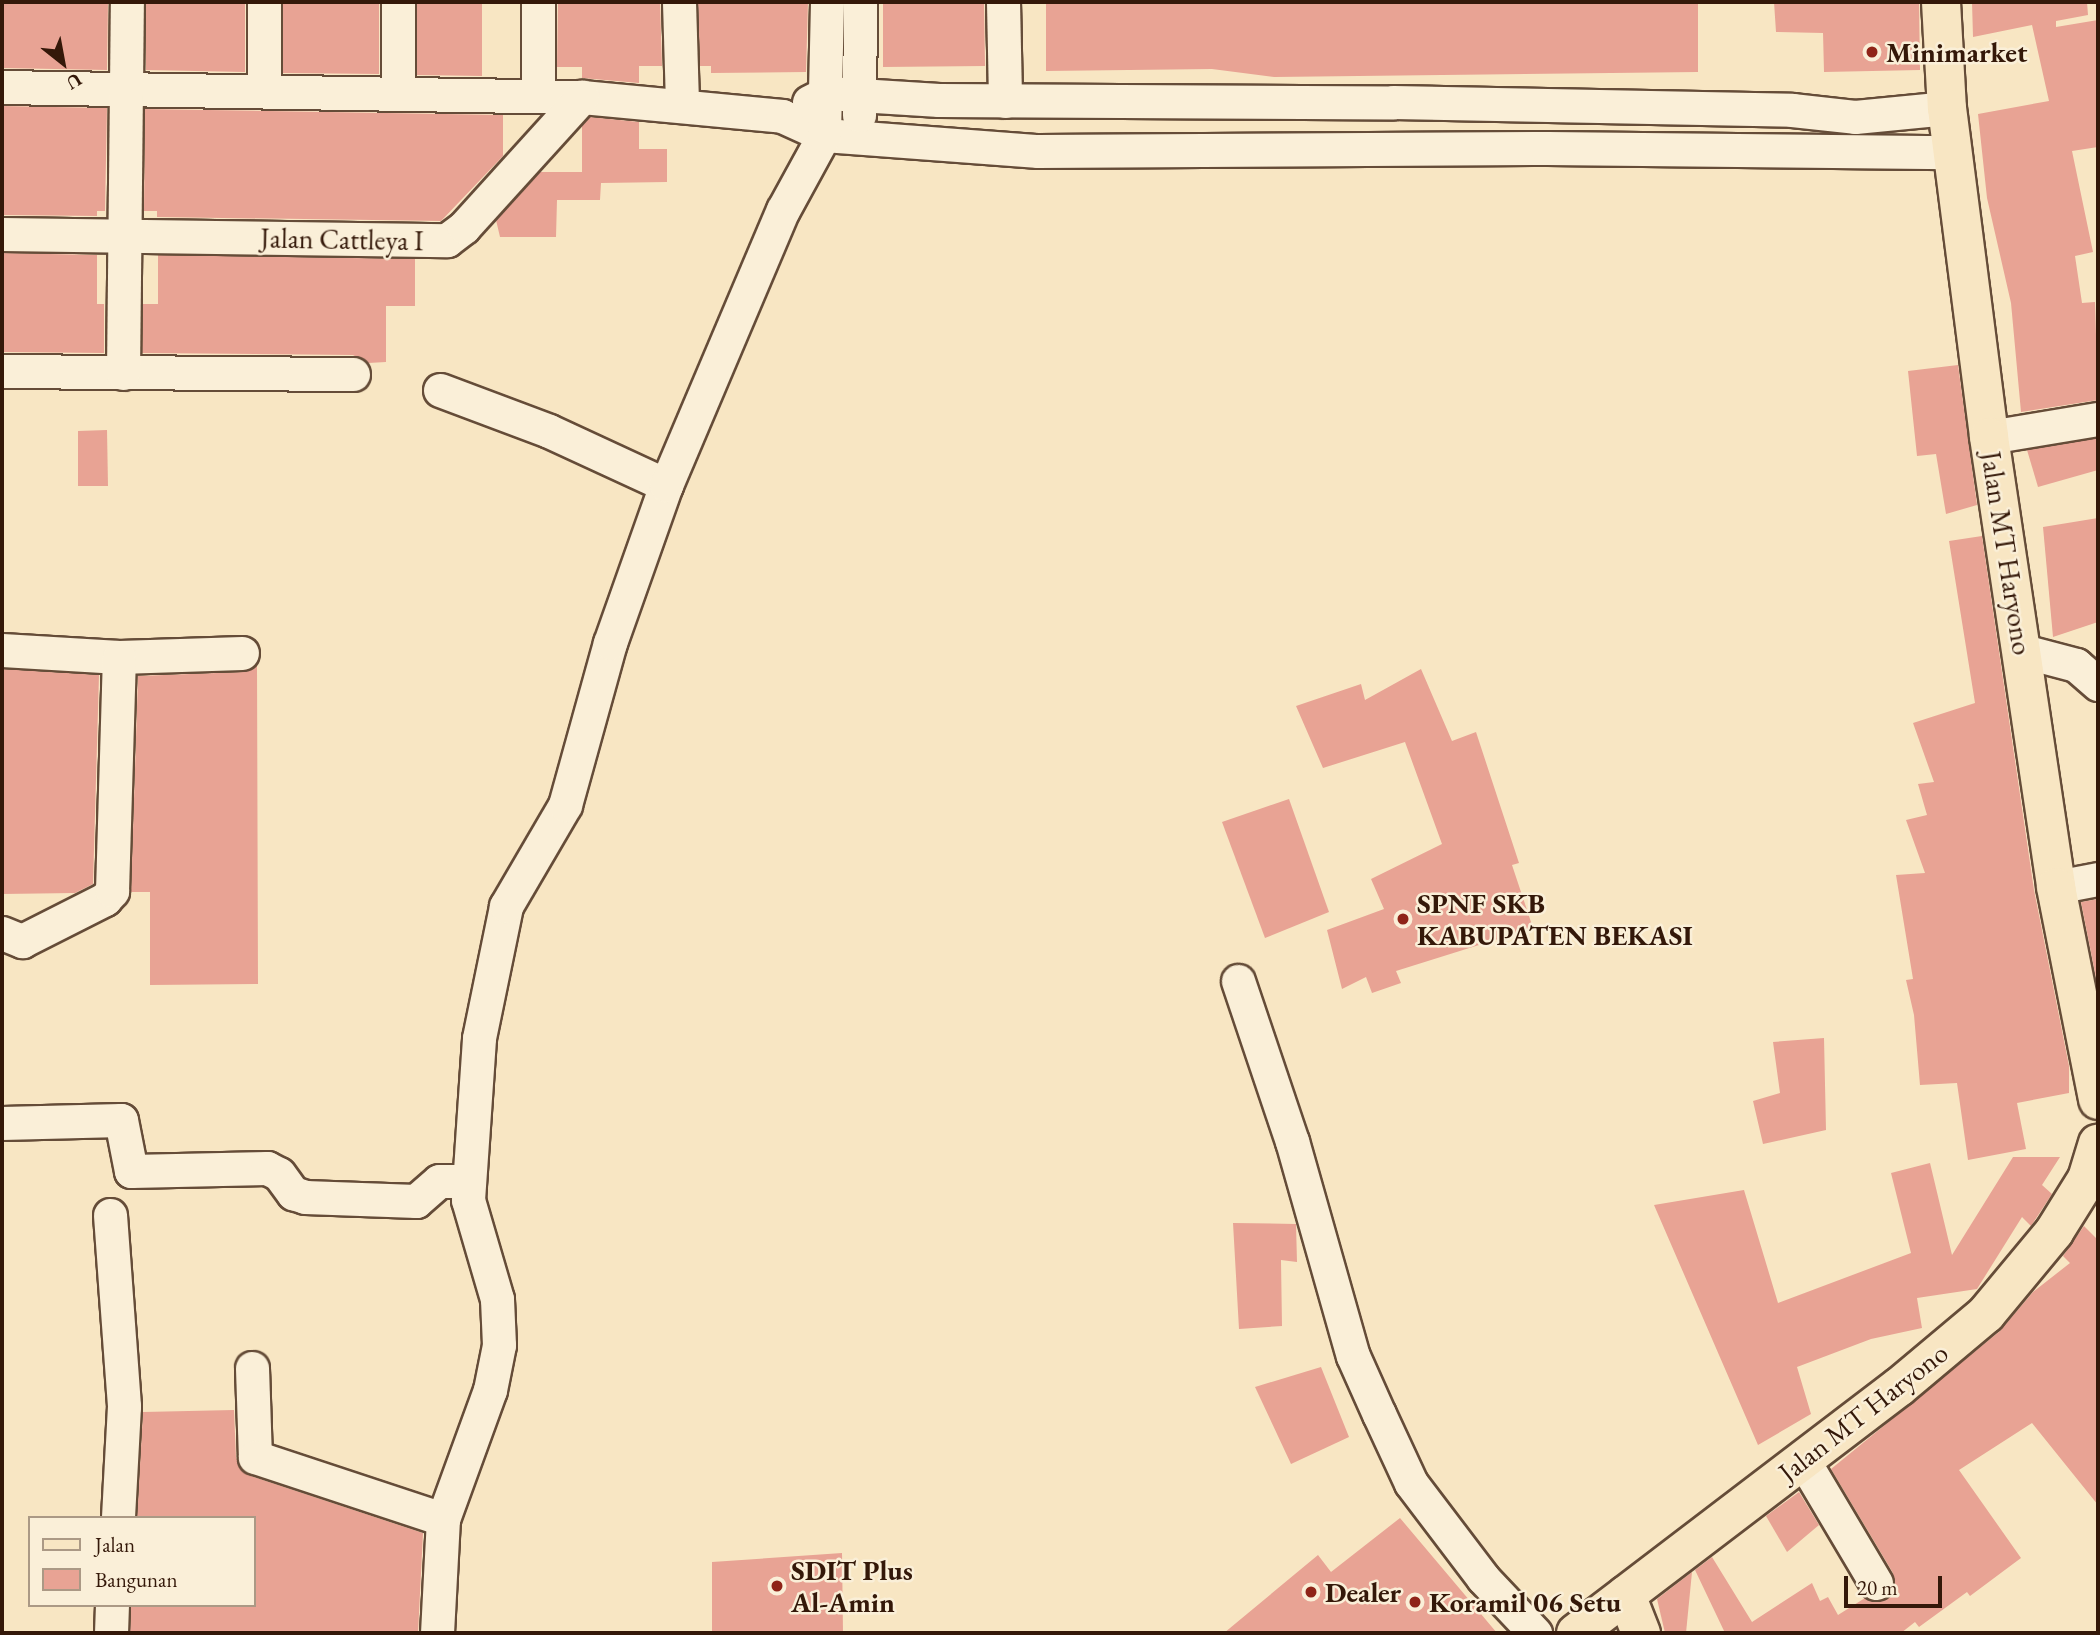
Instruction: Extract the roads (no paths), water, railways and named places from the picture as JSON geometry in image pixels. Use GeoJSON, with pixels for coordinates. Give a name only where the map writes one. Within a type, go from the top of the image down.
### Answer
{"type":"FeatureCollection","features":[{"type":"Feature","properties":{"kind":"main road","name":"Jalan MT Haryono"},"geometry":{"type":"LineString","coordinates":[[1941,2],[1951,152],[1989,437],[2023,651],[2056,887],[2098,1100]]}},
{"type":"Feature","properties":{"kind":"main road","name":"Jalan MT Haryono"},"geometry":{"type":"LineString","coordinates":[[1576,1633],[1803,1461],[1986,1314],[2054,1232],[2087,1179],[2098,1144]]}},
{"type":"Feature","properties":{"kind":"main road"},"geometry":{"type":"LineString","coordinates":[[1626,1595],[1641,1633]]}},
{"type":"Feature","properties":{"kind":"street"},"geometry":{"type":"LineString","coordinates":[[123,373],[127,2]]}},
{"type":"Feature","properties":{"kind":"street"},"geometry":{"type":"LineString","coordinates":[[264,2],[264,89]]}},
{"type":"Feature","properties":{"kind":"street"},"geometry":{"type":"LineString","coordinates":[[398,2],[398,90]]}},
{"type":"Feature","properties":{"kind":"street"},"geometry":{"type":"LineString","coordinates":[[538,2],[538,95]]}},
{"type":"Feature","properties":{"kind":"street"},"geometry":{"type":"LineString","coordinates":[[679,2],[682,105]]}},
{"type":"Feature","properties":{"kind":"street"},"geometry":{"type":"LineString","coordinates":[[437,1633],[443,1519],[490,1391],[499,1345],[497,1299],[471,1218],[468,1181],[479,1038],[506,906],[565,805],[610,643],[666,485],[783,210],[824,135],[827,2]]}},
{"type":"Feature","properties":{"kind":"street"},"geometry":{"type":"LineString","coordinates":[[858,138],[860,2]]}},
{"type":"Feature","properties":{"kind":"street"},"geometry":{"type":"LineString","coordinates":[[1003,2],[1005,101]]}},
{"type":"Feature","properties":{"kind":"street"},"geometry":{"type":"LineString","coordinates":[[2,87],[398,90],[582,97],[782,116],[824,135],[1038,152],[1547,148],[1951,152]]}},
{"type":"Feature","properties":{"kind":"street"},"geometry":{"type":"LineString","coordinates":[[782,116],[827,93],[1005,101],[1393,102],[1792,110],[1855,117],[1947,108]]}},
{"type":"Feature","properties":{"kind":"street","name":"Jalan Cattleya I"},"geometry":{"type":"LineString","coordinates":[[2,234],[447,240],[464,227],[582,97]]}},
{"type":"Feature","properties":{"kind":"street"},"geometry":{"type":"LineString","coordinates":[[2,371],[353,374]]}},
{"type":"Feature","properties":{"kind":"street"},"geometry":{"type":"LineString","coordinates":[[439,390],[549,431],[666,485]]}},
{"type":"Feature","properties":{"kind":"street"},"geometry":{"type":"LineString","coordinates":[[1989,437],[2098,419]]}},
{"type":"Feature","properties":{"kind":"street"},"geometry":{"type":"LineString","coordinates":[[2,650],[119,657],[242,653]]}},
{"type":"Feature","properties":{"kind":"street"},"geometry":{"type":"LineString","coordinates":[[2023,651],[2076,665],[2098,684]]}},
{"type":"Feature","properties":{"kind":"street"},"geometry":{"type":"LineString","coordinates":[[2,933],[22,941],[95,905],[112,891],[119,657]]}},
{"type":"Feature","properties":{"kind":"street"},"geometry":{"type":"LineString","coordinates":[[2056,887],[2098,879]]}},
{"type":"Feature","properties":{"kind":"street"},"geometry":{"type":"LineString","coordinates":[[1238,981],[1292,1141],[1353,1356],[1411,1483],[1483,1578],[1535,1633]]}},
{"type":"Feature","properties":{"kind":"street"},"geometry":{"type":"LineString","coordinates":[[2,1123],[121,1120],[131,1171],[267,1168],[279,1174],[293,1193],[305,1197],[416,1201],[439,1181],[468,1181]]}},
{"type":"Feature","properties":{"kind":"street"},"geometry":{"type":"LineString","coordinates":[[110,1215],[124,1406],[118,1516]]}},
{"type":"Feature","properties":{"kind":"street"},"geometry":{"type":"LineString","coordinates":[[252,1368],[255,1457],[443,1519]]}},
{"type":"Feature","properties":{"kind":"street"},"geometry":{"type":"LineString","coordinates":[[1803,1461],[1876,1583]]}},
{"type":"Feature","properties":{"kind":"street"},"geometry":{"type":"LineString","coordinates":[[110,1633],[112,1607]]}},
{"type":"Feature","properties":{"kind":"place","name":"Minimarket"},"geometry":{"type":"Point","coordinates":[1872,52]}},
{"type":"Feature","properties":{"kind":"place","name":"SPNF SKB KABUPATEN BEKASI"},"geometry":{"type":"Point","coordinates":[1403,919]}},
{"type":"Feature","properties":{"kind":"place","name":"SDIT Plus Al-Amin"},"geometry":{"type":"Point","coordinates":[777,1586]}},
{"type":"Feature","properties":{"kind":"place","name":"Dealer"},"geometry":{"type":"Point","coordinates":[1311,1592]}},
{"type":"Feature","properties":{"kind":"place","name":"Koramil 06 Setu"},"geometry":{"type":"Point","coordinates":[1415,1602]}}]}
